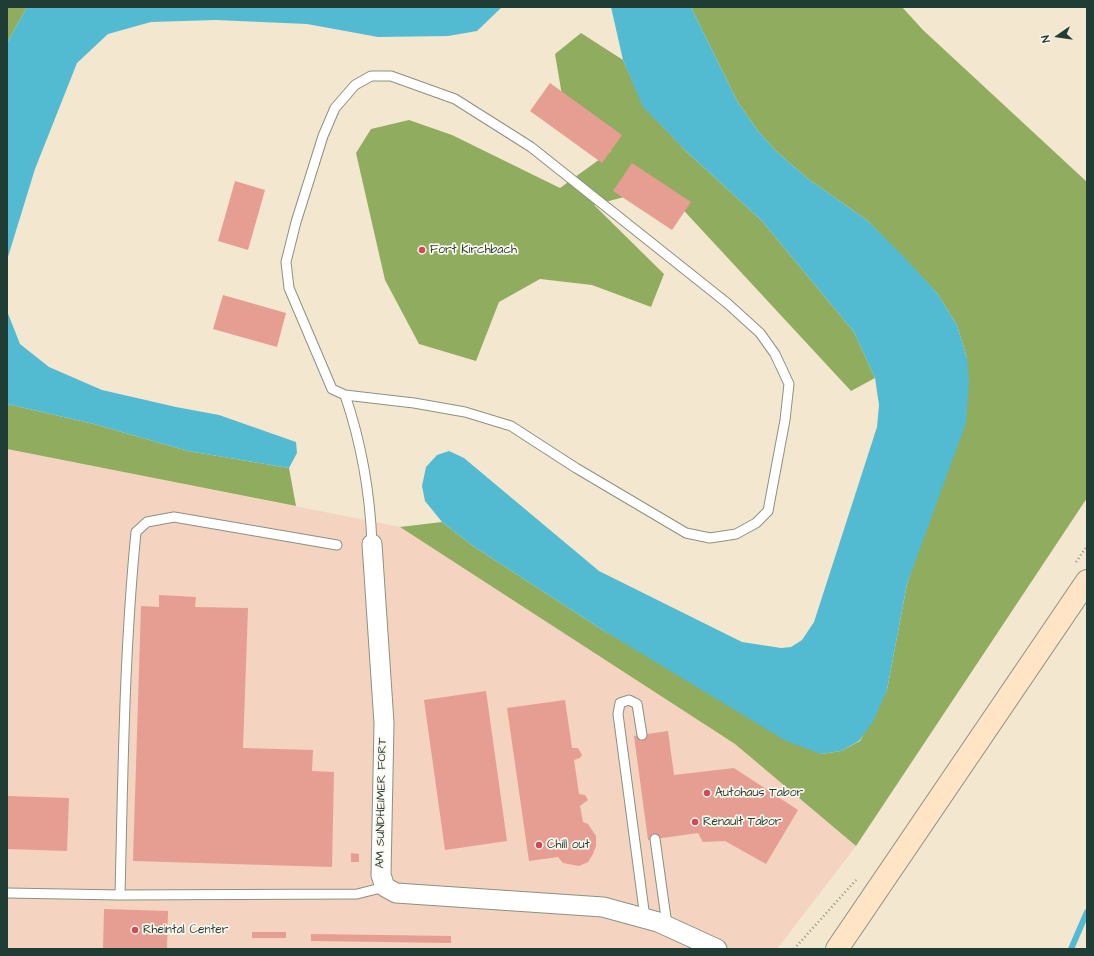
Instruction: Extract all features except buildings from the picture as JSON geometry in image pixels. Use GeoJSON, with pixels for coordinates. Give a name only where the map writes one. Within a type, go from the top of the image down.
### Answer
{"type":"FeatureCollection","features":[{"type":"Feature","properties":{"kind":"street","name":"AM SUNDHEIMER FORT"},"geometry":{"type":"LineString","coordinates":[[372,544],[384,723],[381,875],[385,887]]}},
{"type":"Feature","properties":{"kind":"street"},"geometry":{"type":"LineString","coordinates":[[837,949],[1087,581]]}},
{"type":"Feature","properties":{"kind":"street"},"geometry":{"type":"LineString","coordinates":[[385,887],[396,893],[603,908],[667,925],[717,949]]}},
{"type":"Feature","properties":{"kind":"lane"},"geometry":{"type":"LineString","coordinates":[[345,395],[414,403],[465,412],[511,426],[576,468],[686,533],[710,538],[736,534],[756,523],[768,511],[782,441],[789,384],[776,354],[760,333],[727,303],[531,147],[455,99],[391,76],[371,76],[355,85],[335,108],[323,136],[296,222],[286,262],[289,288],[332,389],[345,395],[362,450],[371,508],[372,544]]}},
{"type":"Feature","properties":{"kind":"lane"},"geometry":{"type":"LineString","coordinates":[[120,895],[125,713],[131,579],[136,532],[147,522],[174,517],[337,545]]}},
{"type":"Feature","properties":{"kind":"lane"},"geometry":{"type":"LineString","coordinates":[[642,735],[637,704],[629,700],[620,703],[618,714],[645,918]]}},
{"type":"Feature","properties":{"kind":"lane"},"geometry":{"type":"LineString","coordinates":[[655,839],[667,925]]}},
{"type":"Feature","properties":{"kind":"lane"},"geometry":{"type":"LineString","coordinates":[[7,893],[120,895],[357,894],[385,887]]}},
{"type":"Feature","properties":{"kind":"shaded area"},"geometry":{"type":"Polygon","coordinates":[[[7,449],[400,527],[735,744],[856,846],[777,949],[7,949],[7,449]]]}},
{"type":"Feature","properties":{"kind":"green space"},"geometry":{"type":"Polygon","coordinates":[[[7,7],[27,7],[7,43],[7,7]]]}},
{"type":"Feature","properties":{"kind":"green space"},"geometry":{"type":"Polygon","coordinates":[[[691,7],[902,7],[923,30],[1087,182],[1087,498],[856,846],[735,744],[400,527],[442,522],[473,546],[601,629],[821,754],[841,751],[860,741],[887,690],[907,584],[920,546],[967,358],[957,325],[937,293],[868,221],[807,178],[776,151],[758,131],[737,101],[691,7]]]}},
{"type":"Feature","properties":{"kind":"green space"},"geometry":{"type":"Polygon","coordinates":[[[581,33],[623,60],[644,107],[688,153],[762,221],[854,332],[875,378],[851,391],[662,187],[594,205],[664,274],[651,307],[592,285],[540,279],[499,302],[476,361],[419,344],[385,280],[356,153],[371,129],[409,120],[452,135],[560,188],[611,151],[564,107],[555,54],[581,33]]]}},
{"type":"Feature","properties":{"kind":"green space"},"geometry":{"type":"Polygon","coordinates":[[[7,404],[94,424],[188,451],[289,468],[296,506],[7,449],[7,404]]]}},
{"type":"Feature","properties":{"kind":"water"},"geometry":{"type":"Polygon","coordinates":[[[27,7],[502,7],[477,31],[448,36],[378,37],[307,24],[216,20],[151,22],[108,34],[77,63],[35,169],[7,260],[7,43],[27,7]]]}},
{"type":"Feature","properties":{"kind":"water"},"geometry":{"type":"Polygon","coordinates":[[[611,7],[691,7],[737,101],[758,131],[776,151],[807,178],[868,221],[937,293],[957,325],[967,358],[969,382],[966,423],[907,584],[887,690],[873,722],[859,741],[841,751],[821,754],[786,741],[601,629],[473,546],[442,522],[425,501],[422,486],[426,467],[437,455],[449,451],[464,458],[599,571],[742,642],[781,648],[791,647],[802,640],[814,622],[877,427],[879,405],[875,378],[854,332],[762,221],[688,153],[643,107],[623,60],[611,7]]]}},
{"type":"Feature","properties":{"kind":"water"},"geometry":{"type":"Polygon","coordinates":[[[7,311],[20,344],[49,367],[102,390],[219,415],[296,442],[297,453],[289,468],[188,451],[94,424],[7,404],[7,311]]]}},
{"type":"Feature","properties":{"kind":"waterway"},"geometry":{"type":"LineString","coordinates":[[1071,949],[1087,912]]}},
{"type":"Feature","properties":{"kind":"place","name":"Fort Kirchbach"},"geometry":{"type":"Point","coordinates":[422,250]}},
{"type":"Feature","properties":{"kind":"place","name":"Autohaus Tabor"},"geometry":{"type":"Point","coordinates":[707,793]}},
{"type":"Feature","properties":{"kind":"place","name":"Renault Tabor"},"geometry":{"type":"Point","coordinates":[695,822]}},
{"type":"Feature","properties":{"kind":"place","name":"Chill out"},"geometry":{"type":"Point","coordinates":[539,845]}},
{"type":"Feature","properties":{"kind":"place","name":"Rheintal Center"},"geometry":{"type":"Point","coordinates":[135,930]}}]}
